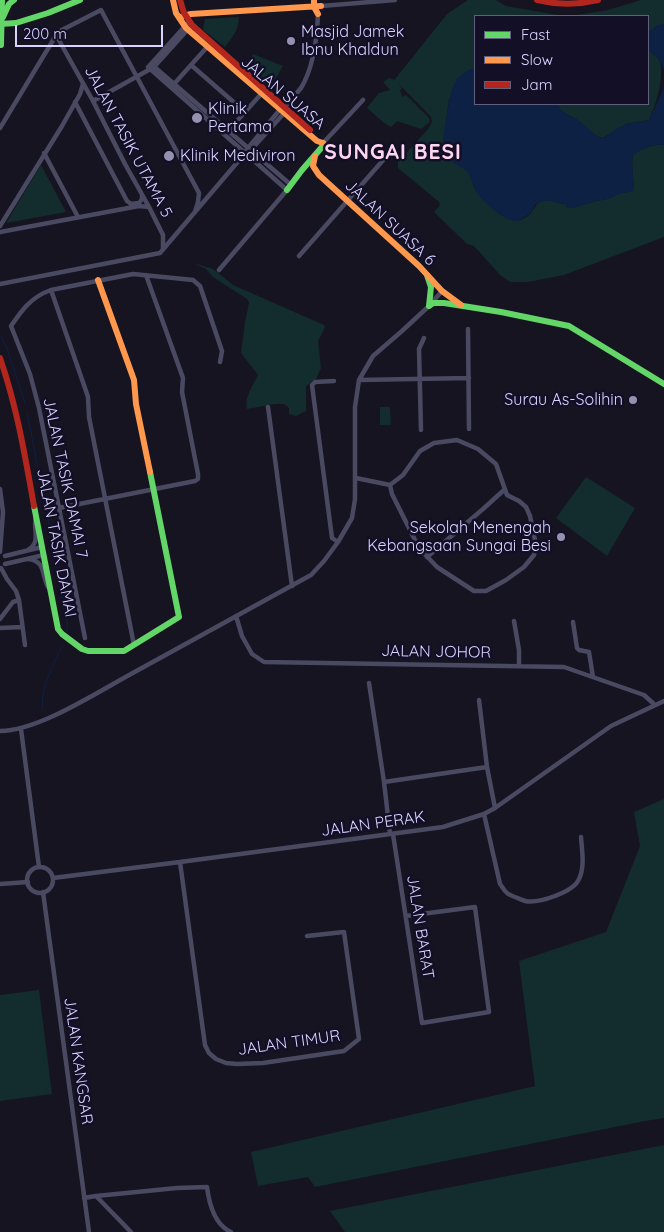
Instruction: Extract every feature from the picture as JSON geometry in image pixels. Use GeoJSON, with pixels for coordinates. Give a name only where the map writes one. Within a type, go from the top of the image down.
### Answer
{"type":"FeatureCollection","features":[{"type":"Feature","properties":{"kind":"main road"},"geometry":{"type":"LineString","coordinates":[[0,50],[2,0]]}},
{"type":"Feature","properties":{"kind":"main road"},"geometry":{"type":"LineString","coordinates":[[1,22],[9,4],[14,0]]}},
{"type":"Feature","properties":{"kind":"main road"},"geometry":{"type":"LineString","coordinates":[[1,22],[16,23],[80,0]]}},
{"type":"Feature","properties":{"kind":"main road","name":"JALAN SUASA"},"geometry":{"type":"LineString","coordinates":[[173,0],[174,9],[208,46],[262,93],[285,108]]}},
{"type":"Feature","properties":{"kind":"main road","name":"JALAN SUASA"},"geometry":{"type":"LineString","coordinates":[[180,0],[182,16]]}},
{"type":"Feature","properties":{"kind":"main road"},"geometry":{"type":"LineString","coordinates":[[537,0],[551,3],[586,3],[598,0]]}},
{"type":"Feature","properties":{"kind":"main road"},"geometry":{"type":"LineString","coordinates":[[182,16],[318,3],[318,14]]}},
{"type":"Feature","properties":{"kind":"main road","name":"JALAN SUASA"},"geometry":{"type":"LineString","coordinates":[[188,26],[320,138],[323,143]]}},
{"type":"Feature","properties":{"kind":"main road"},"geometry":{"type":"LineString","coordinates":[[289,188],[322,147],[323,143]]}},
{"type":"Feature","properties":{"kind":"main road"},"geometry":{"type":"LineString","coordinates":[[315,156],[313,166],[319,175]]}},
{"type":"Feature","properties":{"kind":"main road"},"geometry":{"type":"LineString","coordinates":[[298,177],[309,171],[319,175]]}},
{"type":"Feature","properties":{"kind":"main road","name":"JALAN SUASA 6"},"geometry":{"type":"LineString","coordinates":[[319,175],[419,266],[442,291],[462,306]]}},
{"type":"Feature","properties":{"kind":"main road"},"geometry":{"type":"LineString","coordinates":[[428,275],[431,287],[429,306],[436,303],[462,306],[569,326],[662,383]]}},
{"type":"Feature","properties":{"kind":"main road"},"geometry":{"type":"LineString","coordinates":[[98,280],[134,380],[136,404],[153,490]]}},
{"type":"Feature","properties":{"kind":"main road","name":"JALAN TASIK DAMAI"},"geometry":{"type":"LineString","coordinates":[[0,358],[16,410],[60,632],[82,649],[88,651],[124,650],[178,617],[153,490]]}},
{"type":"Feature","properties":{"kind":"street"},"geometry":{"type":"LineString","coordinates":[[318,3],[395,0]]}},
{"type":"Feature","properties":{"kind":"street"},"geometry":{"type":"LineString","coordinates":[[0,128],[56,35],[61,30],[101,10],[199,193],[195,212]]}},
{"type":"Feature","properties":{"kind":"street"},"geometry":{"type":"LineString","coordinates":[[0,284],[162,252],[300,88],[307,75],[318,31],[318,14]]}},
{"type":"Feature","properties":{"kind":"street"},"geometry":{"type":"LineString","coordinates":[[93,101],[138,77],[150,68],[188,26]]}},
{"type":"Feature","properties":{"kind":"street","name":"JALAN TASIK UTAMA 5"},"geometry":{"type":"LineString","coordinates":[[56,35],[149,206],[163,236],[162,252]]}},
{"type":"Feature","properties":{"kind":"street"},"geometry":{"type":"LineString","coordinates":[[174,84],[208,46]]}},
{"type":"Feature","properties":{"kind":"street"},"geometry":{"type":"LineString","coordinates":[[191,65],[246,112]]}},
{"type":"Feature","properties":{"kind":"street"},"geometry":{"type":"LineString","coordinates":[[150,68],[174,84],[248,151]]}},
{"type":"Feature","properties":{"kind":"street"},"geometry":{"type":"LineString","coordinates":[[150,68],[289,188],[219,270]]}},
{"type":"Feature","properties":{"kind":"street"},"geometry":{"type":"LineString","coordinates":[[0,226],[80,94],[83,84]]}},
{"type":"Feature","properties":{"kind":"street"},"geometry":{"type":"LineString","coordinates":[[228,131],[262,93]]}},
{"type":"Feature","properties":{"kind":"street"},"geometry":{"type":"LineString","coordinates":[[80,94],[89,94]]}},
{"type":"Feature","properties":{"kind":"street"},"geometry":{"type":"LineString","coordinates":[[323,143],[364,100]]}},
{"type":"Feature","properties":{"kind":"street"},"geometry":{"type":"LineString","coordinates":[[75,102],[125,200],[131,204],[139,203],[142,195]]}},
{"type":"Feature","properties":{"kind":"street"},"geometry":{"type":"LineString","coordinates":[[44,153],[78,217]]}},
{"type":"Feature","properties":{"kind":"street"},"geometry":{"type":"LineString","coordinates":[[299,256],[385,158]]}},
{"type":"Feature","properties":{"kind":"street"},"geometry":{"type":"LineString","coordinates":[[199,193],[203,195],[211,193]]}},
{"type":"Feature","properties":{"kind":"street"},"geometry":{"type":"LineString","coordinates":[[119,210],[124,206],[125,200]]}},
{"type":"Feature","properties":{"kind":"street"},"geometry":{"type":"LineString","coordinates":[[0,232],[139,206],[149,206]]}},
{"type":"Feature","properties":{"kind":"street","name":"JALAN TASIK UTAMA 5"},"geometry":{"type":"LineString","coordinates":[[163,236],[174,237]]}},
{"type":"Feature","properties":{"kind":"street"},"geometry":{"type":"LineString","coordinates":[[134,645],[89,417],[88,397],[51,290],[133,274],[193,280],[200,286],[222,351],[220,362]]}},
{"type":"Feature","properties":{"kind":"street"},"geometry":{"type":"LineString","coordinates":[[59,508],[153,490],[198,479],[182,392],[183,378],[146,275]]}},
{"type":"Feature","properties":{"kind":"street","name":"JALAN TASIK DAMAI 7"},"geometry":{"type":"LineString","coordinates":[[51,290],[41,294],[24,308],[11,326],[30,374],[39,408],[85,638]]}},
{"type":"Feature","properties":{"kind":"street"},"geometry":{"type":"LineString","coordinates":[[0,732],[21,729],[52,716],[311,575],[338,542],[352,518],[356,478],[355,407],[359,380],[373,356],[429,306],[442,291]]}},
{"type":"Feature","properties":{"kind":"street"},"geometry":{"type":"LineString","coordinates":[[468,329],[469,429]]}},
{"type":"Feature","properties":{"kind":"street"},"geometry":{"type":"LineString","coordinates":[[421,430],[419,349],[424,338]]}},
{"type":"Feature","properties":{"kind":"street"},"geometry":{"type":"LineString","coordinates":[[662,383],[664,375]]}},
{"type":"Feature","properties":{"kind":"street"},"geometry":{"type":"LineString","coordinates":[[359,380],[469,378]]}},
{"type":"Feature","properties":{"kind":"street"},"geometry":{"type":"LineString","coordinates":[[334,380],[315,382],[312,385],[332,538],[338,542]]}},
{"type":"Feature","properties":{"kind":"street"},"geometry":{"type":"LineString","coordinates":[[268,407],[292,586]]}},
{"type":"Feature","properties":{"kind":"street"},"geometry":{"type":"LineString","coordinates":[[356,478],[390,485],[403,475],[420,451],[434,443],[457,440],[478,449],[496,464],[507,495],[526,507],[530,516],[536,545],[534,555],[524,567],[506,580],[486,591],[474,591],[437,566],[419,548],[392,494],[390,485]]}},
{"type":"Feature","properties":{"kind":"street"},"geometry":{"type":"LineString","coordinates":[[0,489],[3,512],[2,553],[6,561],[2,567]]}},
{"type":"Feature","properties":{"kind":"street"},"geometry":{"type":"LineString","coordinates":[[427,557],[504,490]]}},
{"type":"Feature","properties":{"kind":"street"},"geometry":{"type":"LineString","coordinates":[[28,550],[36,543],[34,523],[36,514]]}},
{"type":"Feature","properties":{"kind":"street"},"geometry":{"type":"LineString","coordinates":[[2,553],[42,547]]}},
{"type":"Feature","properties":{"kind":"street"},"geometry":{"type":"LineString","coordinates":[[2,567],[44,555]]}},
{"type":"Feature","properties":{"kind":"street"},"geometry":{"type":"LineString","coordinates":[[28,559],[35,560],[40,564],[51,592]]}},
{"type":"Feature","properties":{"kind":"street"},"geometry":{"type":"LineString","coordinates":[[2,567],[19,600],[25,645]]}},
{"type":"Feature","properties":{"kind":"street"},"geometry":{"type":"LineString","coordinates":[[0,619],[13,602],[19,600]]}},
{"type":"Feature","properties":{"kind":"street","name":"JALAN JOHOR"},"geometry":{"type":"LineString","coordinates":[[236,616],[242,636],[252,654],[264,662],[564,666],[644,695],[655,705]]}},
{"type":"Feature","properties":{"kind":"street"},"geometry":{"type":"LineString","coordinates":[[514,622],[519,650],[519,666]]}},
{"type":"Feature","properties":{"kind":"street"},"geometry":{"type":"LineString","coordinates":[[573,622],[577,648],[589,652],[593,677]]}},
{"type":"Feature","properties":{"kind":"street"},"geometry":{"type":"LineString","coordinates":[[0,628],[22,627]]}},
{"type":"Feature","properties":{"kind":"street","name":"JALAN BARAT"},"geometry":{"type":"LineString","coordinates":[[369,683],[422,1023],[489,1012],[475,907],[406,916]]}},
{"type":"Feature","properties":{"kind":"street"},"geometry":{"type":"LineString","coordinates":[[479,700],[487,767],[495,808]]}},
{"type":"Feature","properties":{"kind":"street","name":"JALAN PERAK"},"geometry":{"type":"LineString","coordinates":[[52,878],[443,826],[484,814],[495,808],[611,726],[664,701]]}},
{"type":"Feature","properties":{"kind":"street"},"geometry":{"type":"LineString","coordinates":[[21,729],[39,867]]}},
{"type":"Feature","properties":{"kind":"street"},"geometry":{"type":"LineString","coordinates":[[384,782],[487,767]]}},
{"type":"Feature","properties":{"kind":"street"},"geometry":{"type":"LineString","coordinates":[[484,814],[500,884],[507,893],[526,902],[561,895],[576,885],[583,866],[581,837]]}},
{"type":"Feature","properties":{"kind":"street","name":"JALAN TIMUR"},"geometry":{"type":"LineString","coordinates":[[180,862],[205,1045],[209,1053],[216,1059],[226,1063],[237,1064],[263,1063],[344,1051],[359,1039],[344,932],[307,936]]}},
{"type":"Feature","properties":{"kind":"street"},"geometry":{"type":"LineString","coordinates":[[39,867],[48,869],[52,878],[52,886],[42,892],[32,890],[28,882],[28,874],[34,868],[39,867]]}},
{"type":"Feature","properties":{"kind":"street"},"geometry":{"type":"LineString","coordinates":[[0,884],[28,882]]}},
{"type":"Feature","properties":{"kind":"street","name":"JALAN KANGSAR"},"geometry":{"type":"LineString","coordinates":[[42,892],[89,1232]]}},
{"type":"Feature","properties":{"kind":"street"},"geometry":{"type":"LineString","coordinates":[[84,1198],[177,1188],[207,1187],[209,1198],[219,1223],[231,1232]]}},
{"type":"Feature","properties":{"kind":"street"},"geometry":{"type":"LineString","coordinates":[[96,1196],[131,1232]]}},
{"type":"Feature","properties":{"kind":"green space"},"geometry":{"type":"Polygon","coordinates":[[[468,0],[496,0],[506,6],[558,15],[474,15],[474,69],[469,70],[449,99],[443,146],[450,159],[468,171],[479,195],[496,211],[515,221],[528,216],[543,201],[566,204],[567,208],[572,208],[608,199],[618,194],[633,191],[633,155],[648,147],[664,145],[664,237],[564,275],[528,282],[510,282],[500,275],[474,246],[467,244],[434,212],[440,205],[439,202],[398,168],[398,162],[428,129],[432,122],[431,117],[398,83],[402,88],[400,91],[403,97],[406,95],[429,118],[430,122],[421,129],[397,121],[391,127],[367,108],[379,93],[390,90],[383,82],[389,78],[396,80],[447,14],[468,0]]]}},
{"type":"Feature","properties":{"kind":"green space"},"geometry":{"type":"Polygon","coordinates":[[[641,0],[664,0],[664,24],[649,31],[649,15],[577,15],[608,10],[641,0]]]}},
{"type":"Feature","properties":{"kind":"green space"},"geometry":{"type":"Polygon","coordinates":[[[239,17],[233,37],[225,47],[203,30],[205,19],[239,17]]]}},
{"type":"Feature","properties":{"kind":"green space"},"geometry":{"type":"Polygon","coordinates":[[[649,52],[660,61],[659,90],[649,120],[626,124],[603,138],[593,134],[576,119],[558,105],[649,105],[649,52]]]}},
{"type":"Feature","properties":{"kind":"green space"},"geometry":{"type":"Polygon","coordinates":[[[253,54],[283,66],[270,88],[244,63],[253,54]]]}},
{"type":"Feature","properties":{"kind":"green space"},"geometry":{"type":"Polygon","coordinates":[[[41,165],[66,212],[6,223],[38,170],[41,165]]]}},
{"type":"Feature","properties":{"kind":"green space"},"geometry":{"type":"Polygon","coordinates":[[[193,263],[213,269],[233,285],[324,325],[325,327],[318,341],[321,368],[316,379],[306,386],[306,411],[296,416],[289,414],[289,408],[284,404],[247,409],[248,395],[258,375],[241,353],[249,303],[247,299],[213,277],[206,269],[193,263]]]}},
{"type":"Feature","properties":{"kind":"green space"},"geometry":{"type":"Polygon","coordinates":[[[380,407],[390,407],[391,425],[380,425],[380,407]]]}},
{"type":"Feature","properties":{"kind":"green space"},"geometry":{"type":"Polygon","coordinates":[[[586,477],[635,508],[607,556],[556,518],[586,477]]]}},
{"type":"Feature","properties":{"kind":"green space"},"geometry":{"type":"Polygon","coordinates":[[[664,799],[664,1118],[315,1187],[308,1177],[258,1186],[251,1152],[535,1086],[519,961],[606,932],[640,846],[634,812],[664,799]]]}},
{"type":"Feature","properties":{"kind":"green space"},"geometry":{"type":"Polygon","coordinates":[[[39,990],[52,1094],[0,1101],[0,995],[39,990]]]}},
{"type":"Feature","properties":{"kind":"green space"},"geometry":{"type":"Polygon","coordinates":[[[664,1145],[664,1232],[345,1232],[330,1211],[664,1145]]]}},
{"type":"Feature","properties":{"kind":"water"},"geometry":{"type":"Polygon","coordinates":[[[664,24],[664,70],[658,59],[649,52],[649,31],[664,24]]]}},
{"type":"Feature","properties":{"kind":"water"},"geometry":{"type":"Polygon","coordinates":[[[474,69],[474,105],[558,105],[569,116],[577,119],[598,137],[603,138],[626,124],[649,120],[664,84],[664,145],[648,147],[633,155],[633,191],[572,208],[567,208],[566,204],[542,201],[534,206],[528,215],[518,221],[506,218],[482,199],[468,173],[450,159],[443,146],[451,93],[457,80],[467,71],[474,69]]]}},
{"type":"Feature","properties":{"kind":"waterway"},"geometry":{"type":"LineString","coordinates":[[0,335],[7,348],[25,403]]}},
{"type":"Feature","properties":{"kind":"waterway"},"geometry":{"type":"LineString","coordinates":[[27,412],[51,536]]}},
{"type":"Feature","properties":{"kind":"waterway"},"geometry":{"type":"LineString","coordinates":[[53,548],[67,620],[67,632]]}},
{"type":"Feature","properties":{"kind":"waterway"},"geometry":{"type":"LineString","coordinates":[[43,710],[42,702],[45,684],[63,644]]}},
{"type":"Feature","properties":{"kind":"traffic: fast"},"geometry":{"type":"LineString","coordinates":[[1,45],[2,0]]}},
{"type":"Feature","properties":{"kind":"traffic: fast"},"geometry":{"type":"LineString","coordinates":[[3,17],[9,4],[14,0]]}},
{"type":"Feature","properties":{"kind":"traffic: fast"},"geometry":{"type":"LineString","coordinates":[[0,24],[16,23],[80,0]]}},
{"type":"Feature","properties":{"kind":"traffic: fast"},"geometry":{"type":"LineString","coordinates":[[287,190],[322,147],[323,143]]}},
{"type":"Feature","properties":{"kind":"traffic: fast"},"geometry":{"type":"LineString","coordinates":[[427,275],[431,287],[429,306],[433,303],[444,303],[569,326],[664,384]]}},
{"type":"Feature","properties":{"kind":"traffic: fast"},"geometry":{"type":"LineString","coordinates":[[34,506],[58,629],[82,649],[88,651],[124,651],[179,617],[150,472]]}},
{"type":"Feature","properties":{"kind":"traffic: slow"},"geometry":{"type":"LineString","coordinates":[[173,0],[176,13],[186,28],[317,141],[323,143]]}},
{"type":"Feature","properties":{"kind":"traffic: slow"},"geometry":{"type":"LineString","coordinates":[[314,0],[314,7],[318,14]]}},
{"type":"Feature","properties":{"kind":"traffic: slow"},"geometry":{"type":"LineString","coordinates":[[183,16],[321,6]]}},
{"type":"Feature","properties":{"kind":"traffic: slow"},"geometry":{"type":"LineString","coordinates":[[315,156],[313,166],[319,175],[419,266],[442,291],[461,305]]}},
{"type":"Feature","properties":{"kind":"traffic: slow"},"geometry":{"type":"LineString","coordinates":[[98,280],[134,380],[136,404],[150,472]]}},
{"type":"Feature","properties":{"kind":"traffic: jam"},"geometry":{"type":"LineString","coordinates":[[180,0],[184,13],[192,25],[310,130]]}},
{"type":"Feature","properties":{"kind":"traffic: jam"},"geometry":{"type":"LineString","coordinates":[[537,0],[568,4],[598,0]]}},
{"type":"Feature","properties":{"kind":"traffic: jam"},"geometry":{"type":"LineString","coordinates":[[0,358],[16,413],[34,506]]}},
{"type":"Feature","properties":{"kind":"place","name":"Masjid Jamek Ibnu Khaldun"},"geometry":{"type":"Point","coordinates":[291,41]}},
{"type":"Feature","properties":{"kind":"place","name":"Klinik Pertama"},"geometry":{"type":"Point","coordinates":[197,118]}},
{"type":"Feature","properties":{"kind":"place","name":"Klinik Mediviron"},"geometry":{"type":"Point","coordinates":[169,156]}},
{"type":"Feature","properties":{"kind":"place","name":"Surau As-Solihin"},"geometry":{"type":"Point","coordinates":[633,400]}},
{"type":"Feature","properties":{"kind":"place","name":"Sekolah Menengah Kebangsaan Sungai Besi"},"geometry":{"type":"Point","coordinates":[561,537]}},
{"type":"Feature","properties":{"kind":"district","name":"SUNGAI BESI"},"geometry":{"type":"Point","coordinates":[393,153]}}]}
